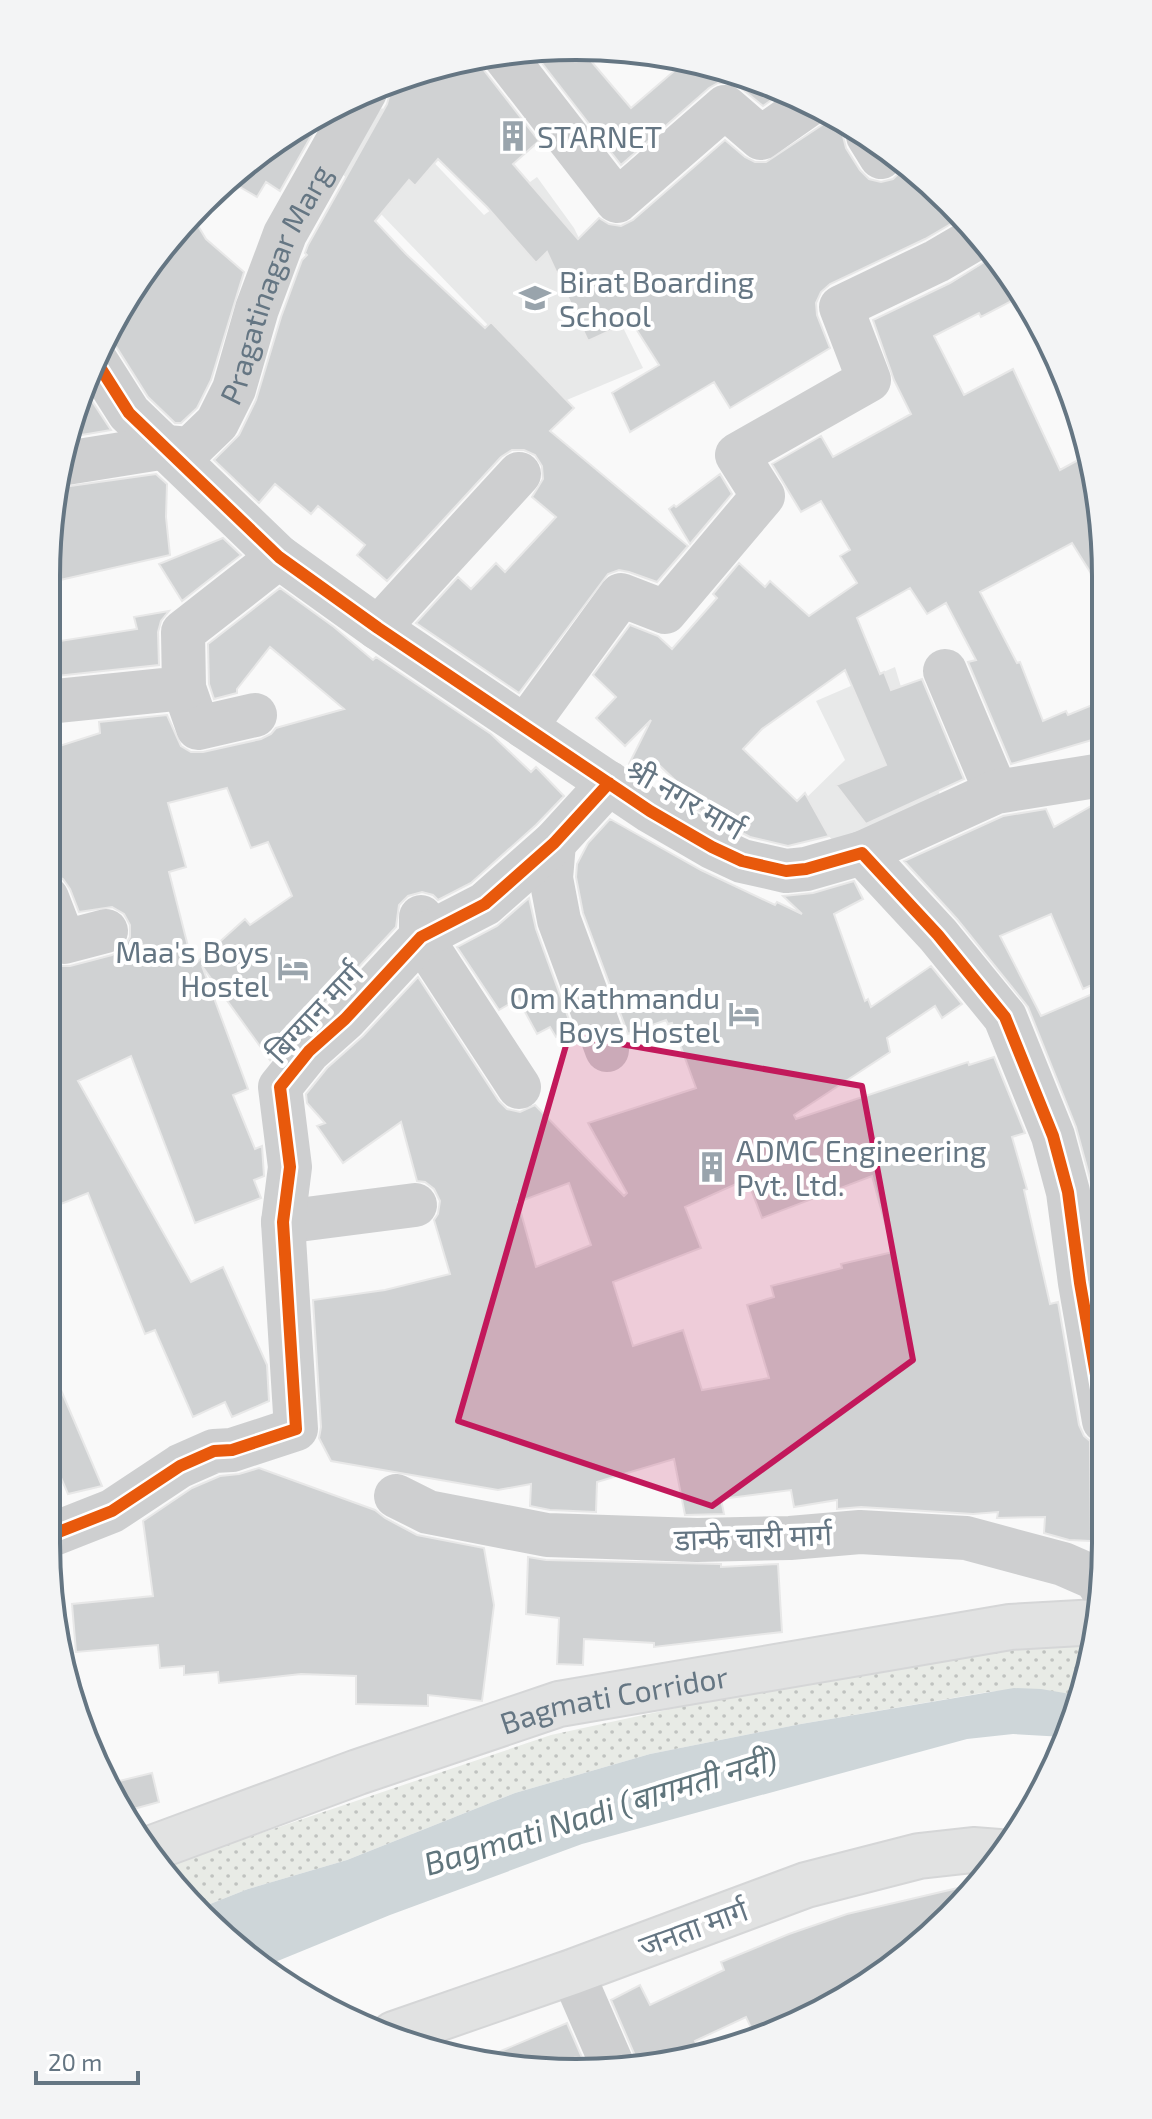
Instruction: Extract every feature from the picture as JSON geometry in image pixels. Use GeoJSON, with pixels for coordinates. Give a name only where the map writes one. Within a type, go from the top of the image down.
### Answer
{"type":"FeatureCollection","features":[{"type":"Feature","properties":{"kind":"main road","name":"Bagmati Corridor"},"geometry":{"type":"LineString","coordinates":[[159,1846],[358,1772],[559,1704],[1010,1627],[1086,1623]]}},
{"type":"Feature","properties":{"kind":"main road","name":"जनता मार्ग"},"geometry":{"type":"LineString","coordinates":[[405,2030],[806,1885],[919,1856],[989,1851]]}},
{"type":"Feature","properties":{"kind":"street"},"geometry":{"type":"LineString","coordinates":[[511,64],[617,201],[725,107],[761,138],[800,111]]}},
{"type":"Feature","properties":{"kind":"street","name":"Pragatinagar Marg"},"geometry":{"type":"LineString","coordinates":[[73,462],[166,447],[190,449],[217,423],[234,389],[257,309],[285,234],[355,110]]}},
{"type":"Feature","properties":{"kind":"street"},"geometry":{"type":"LineString","coordinates":[[525,727],[621,595],[665,612],[763,496],[737,455],[869,380],[841,307],[969,242]]}},
{"type":"Feature","properties":{"kind":"street","name":"श्री नगर मार्ग"},"geometry":{"type":"LineString","coordinates":[[103,371],[129,413],[279,557],[378,628],[650,811],[742,861],[786,871],[806,869],[862,853],[996,792],[1092,777]]}},
{"type":"Feature","properties":{"kind":"street"},"geometry":{"type":"LineString","coordinates":[[378,628],[519,474]]}},
{"type":"Feature","properties":{"kind":"street"},"geometry":{"type":"LineString","coordinates":[[255,715],[187,730],[183,632],[279,557]]}},
{"type":"Feature","properties":{"kind":"street"},"geometry":{"type":"LineString","coordinates":[[945,671],[996,792]]}},
{"type":"Feature","properties":{"kind":"street"},"geometry":{"type":"LineString","coordinates":[[60,701],[184,688]]}},
{"type":"Feature","properties":{"kind":"street","name":"बिग्यान मार्ग"},"geometry":{"type":"LineString","coordinates":[[60,1531],[112,1511],[180,1466],[214,1451],[232,1450],[296,1429],[283,1222],[290,1167],[280,1087],[309,1051],[345,1019],[421,927],[485,904],[554,843],[609,783]]}},
{"type":"Feature","properties":{"kind":"street"},"geometry":{"type":"LineString","coordinates":[[554,843],[551,878],[559,920],[607,1050]]}},
{"type":"Feature","properties":{"kind":"street"},"geometry":{"type":"LineString","coordinates":[[862,853],[938,935],[1005,1017],[1053,1136],[1086,1188],[1080,1283],[1092,1337]]}},
{"type":"Feature","properties":{"kind":"street"},"geometry":{"type":"LineString","coordinates":[[421,927],[519,1087]]}},
{"type":"Feature","properties":{"kind":"street"},"geometry":{"type":"LineString","coordinates":[[60,932],[64,942],[106,931]]}},
{"type":"Feature","properties":{"kind":"street"},"geometry":{"type":"LineString","coordinates":[[283,1222],[415,1205]]}},
{"type":"Feature","properties":{"kind":"street","name":"डान्फे चारी मार्ग"},"geometry":{"type":"LineString","coordinates":[[396,1496],[428,1512],[498,1528],[547,1535],[697,1540],[790,1538],[860,1532],[966,1538],[1063,1564],[1091,1576]]}},
{"type":"Feature","properties":{"kind":"street"},"geometry":{"type":"LineString","coordinates":[[572,1972],[609,2058]]}},
{"type":"Feature","properties":{"kind":"highlighted area"},"geometry":{"type":"Polygon","coordinates":[[[569,1035],[862,1086],[913,1360],[712,1506],[458,1421],[569,1035]]]}},
{"type":"Feature","properties":{"kind":"shaded area","name":"Birat Boarding School"},"geometry":{"type":"Polygon","coordinates":[[[382,108],[484,215],[537,177],[574,228],[643,368],[562,402],[330,161],[382,108]]]}},
{"type":"Feature","properties":{"kind":"shaded area"},"geometry":{"type":"Polygon","coordinates":[[[895,667],[912,723],[945,808],[851,857],[797,807],[845,760],[816,701],[895,667]]]}},
{"type":"Feature","properties":{"kind":"shaded area"},"geometry":{"type":"Polygon","coordinates":[[[998,1646],[1082,1646],[1069,1695],[1012,1690],[988,1692],[650,1754],[515,1793],[347,1860],[248,1889],[208,1905],[172,1863],[551,1735],[717,1699],[998,1646]]]}},
{"type":"Feature","properties":{"kind":"water","name":"Bagmati Nadi (बागमती नदी)"},"geometry":{"type":"Polygon","coordinates":[[[1014,1688],[1069,1694],[1054,1736],[1013,1734],[967,1739],[582,1844],[390,1915],[275,1962],[208,1905],[248,1889],[347,1860],[515,1793],[650,1754],[801,1724],[1014,1688]]]}},
{"type":"Feature","properties":{"kind":"building"},"geometry":{"type":"Polygon","coordinates":[[[591,60],[631,108],[676,70],[728,83],[718,83],[709,88],[621,165],[540,61],[591,60]]]}},
{"type":"Feature","properties":{"kind":"building"},"geometry":{"type":"Polygon","coordinates":[[[483,69],[539,141],[513,164],[578,239],[599,218],[621,226],[633,220],[725,140],[745,157],[755,162],[766,162],[824,124],[843,135],[846,148],[869,179],[881,182],[893,179],[898,174],[952,223],[830,284],[821,292],[816,303],[817,315],[830,348],[730,408],[714,382],[630,432],[612,393],[659,365],[631,321],[588,341],[547,252],[536,263],[487,207],[438,159],[415,186],[409,180],[375,221],[485,328],[491,322],[574,408],[550,431],[688,546],[657,582],[619,570],[608,574],[519,693],[416,623],[458,577],[471,589],[496,563],[505,572],[556,517],[532,497],[543,479],[542,466],[535,455],[524,450],[512,450],[501,457],[387,581],[357,555],[365,545],[318,506],[311,514],[275,484],[259,503],[214,460],[239,435],[256,400],[281,317],[302,260],[307,255],[308,245],[389,95],[410,87],[483,69]]]}},
{"type":"Feature","properties":{"kind":"building"},"geometry":{"type":"Polygon","coordinates":[[[734,85],[773,99],[763,106],[734,85]]]}},
{"type":"Feature","properties":{"kind":"building"},"geometry":{"type":"Polygon","coordinates":[[[314,132],[280,191],[266,182],[257,197],[238,186],[314,132]]]}},
{"type":"Feature","properties":{"kind":"building"},"geometry":{"type":"Polygon","coordinates":[[[198,225],[206,239],[244,272],[211,380],[197,408],[181,423],[175,423],[148,397],[114,346],[147,289],[198,225]]]}},
{"type":"Feature","properties":{"kind":"building"},"geometry":{"type":"Polygon","coordinates":[[[985,262],[1012,301],[981,317],[979,313],[934,336],[964,395],[1013,369],[1060,470],[1078,460],[1088,509],[1092,575],[1072,543],[980,592],[1017,663],[1020,662],[1043,721],[1066,711],[1068,715],[1092,705],[1092,740],[1011,764],[968,662],[976,660],[946,603],[927,614],[910,588],[857,618],[880,674],[884,672],[891,690],[922,679],[964,779],[866,824],[836,785],[886,765],[845,670],[762,729],[743,749],[797,801],[805,793],[829,836],[788,846],[750,837],[690,806],[696,800],[659,765],[646,778],[629,764],[651,720],[625,746],[596,718],[616,697],[593,675],[630,625],[658,636],[672,649],[717,598],[713,594],[739,563],[765,587],[770,581],[809,616],[857,583],[840,556],[850,550],[821,501],[801,512],[772,464],[821,436],[833,457],[911,414],[894,380],[873,320],[950,283],[985,262]]]}},
{"type":"Feature","properties":{"kind":"building"},"geometry":{"type":"Polygon","coordinates":[[[91,400],[111,430],[80,435],[91,400]]]}},
{"type":"Feature","properties":{"kind":"building"},"geometry":{"type":"Polygon","coordinates":[[[156,474],[167,484],[170,555],[60,580],[68,486],[156,474]]]}},
{"type":"Feature","properties":{"kind":"building"},"geometry":{"type":"Polygon","coordinates":[[[720,474],[732,494],[690,544],[669,509],[720,474]]]}},
{"type":"Feature","properties":{"kind":"building"},"geometry":{"type":"Polygon","coordinates":[[[223,538],[241,555],[182,601],[159,564],[223,538]]]}},
{"type":"Feature","properties":{"kind":"building"},"geometry":{"type":"Polygon","coordinates":[[[280,588],[373,660],[376,657],[491,734],[531,772],[536,767],[564,796],[471,883],[438,900],[422,892],[408,896],[399,905],[396,927],[327,1001],[290,1035],[270,1060],[202,966],[248,1089],[233,1095],[255,1149],[262,1146],[264,1176],[254,1180],[261,1198],[195,1223],[131,1056],[78,1081],[191,1282],[223,1267],[267,1365],[269,1401],[232,1417],[225,1402],[193,1417],[155,1330],[145,1334],[88,1193],[60,1204],[60,966],[112,955],[124,948],[130,937],[130,925],[124,914],[112,907],[79,912],[70,889],[60,878],[60,746],[100,733],[99,722],[167,715],[181,746],[191,752],[203,752],[261,739],[276,728],[344,709],[270,647],[237,693],[214,699],[209,684],[208,644],[280,588]],[[227,788],[168,803],[186,867],[169,872],[193,966],[245,919],[250,925],[292,896],[268,842],[251,848],[227,788]]]}},
{"type":"Feature","properties":{"kind":"building"},"geometry":{"type":"Polygon","coordinates":[[[169,611],[161,621],[158,632],[159,665],[60,676],[60,641],[137,629],[134,617],[169,611]]]}},
{"type":"Feature","properties":{"kind":"building"},"geometry":{"type":"Polygon","coordinates":[[[1092,806],[1092,985],[1083,989],[1051,914],[1000,936],[1041,1016],[1092,994],[1092,1186],[1076,1127],[1028,1007],[957,919],[904,861],[1003,816],[1046,809],[1054,827],[1092,806]]]}},
{"type":"Feature","properties":{"kind":"building"},"geometry":{"type":"Polygon","coordinates":[[[610,819],[701,870],[775,905],[777,902],[802,914],[783,896],[813,893],[854,881],[863,899],[834,914],[865,1001],[868,999],[871,1007],[931,966],[962,1004],[942,1018],[935,1006],[887,1038],[890,1052],[794,1115],[796,1119],[968,1062],[969,1065],[994,1057],[1025,1133],[1012,1137],[1027,1189],[1024,1190],[1050,1304],[1058,1302],[1079,1425],[1090,1441],[1091,1541],[1069,1540],[1044,1533],[1045,1517],[997,1518],[998,1512],[973,1514],[861,1507],[837,1509],[837,1500],[794,1507],[791,1490],[721,1499],[724,1514],[685,1515],[674,1459],[597,1482],[596,1512],[530,1506],[531,1484],[498,1490],[331,1461],[319,1438],[321,1427],[313,1300],[385,1290],[450,1274],[434,1220],[440,1201],[434,1189],[425,1182],[417,1181],[401,1122],[343,1163],[317,1126],[325,1123],[307,1103],[306,1094],[327,1068],[363,1036],[418,977],[499,1101],[507,1109],[520,1112],[535,1105],[624,1196],[627,1193],[588,1123],[696,1088],[672,1023],[668,1024],[666,1020],[628,1034],[583,913],[576,877],[577,864],[588,843],[610,819]],[[872,1176],[762,1218],[747,1179],[685,1207],[701,1248],[613,1282],[633,1346],[683,1330],[702,1390],[769,1378],[747,1305],[774,1297],[771,1286],[842,1268],[841,1264],[893,1252],[872,1176]],[[569,1183],[518,1202],[536,1267],[591,1245],[569,1183]]]}},
{"type":"Feature","properties":{"kind":"building"},"geometry":{"type":"Polygon","coordinates":[[[529,898],[536,929],[572,1028],[556,1037],[550,1027],[537,1034],[518,999],[499,1010],[457,947],[497,926],[529,898]]]}},
{"type":"Feature","properties":{"kind":"building"},"geometry":{"type":"Polygon","coordinates":[[[60,1388],[102,1486],[68,1494],[60,1475],[60,1388]]]}},
{"type":"Feature","properties":{"kind":"building"},"geometry":{"type":"Polygon","coordinates":[[[259,1468],[375,1510],[417,1535],[484,1548],[494,1605],[482,1701],[428,1695],[428,1706],[356,1704],[356,1676],[301,1674],[219,1683],[218,1672],[184,1675],[184,1666],[160,1668],[158,1645],[76,1652],[72,1604],[153,1596],[143,1521],[192,1488],[220,1476],[259,1468]]]}},
{"type":"Feature","properties":{"kind":"building"},"geometry":{"type":"Polygon","coordinates":[[[528,1557],[721,1564],[721,1567],[778,1564],[782,1632],[654,1647],[654,1643],[584,1639],[583,1665],[557,1664],[559,1618],[526,1614],[528,1557]]]}},
{"type":"Feature","properties":{"kind":"building"},"geometry":{"type":"Polygon","coordinates":[[[152,1773],[159,1802],[134,1809],[118,1781],[152,1773]]]}},
{"type":"Feature","properties":{"kind":"building"},"geometry":{"type":"Polygon","coordinates":[[[960,1888],[890,1952],[863,1972],[804,2006],[751,2028],[746,2017],[695,2041],[697,2044],[635,2056],[611,2000],[640,1985],[650,2005],[724,1970],[721,1962],[847,1914],[960,1888]]]}},
{"type":"Feature","properties":{"kind":"building"},"geometry":{"type":"Polygon","coordinates":[[[567,2023],[583,2059],[542,2058],[497,2053],[567,2023]]]}},
{"type":"Feature","properties":{"kind":"cycle path"},"geometry":{"type":"LineString","coordinates":[[103,371],[129,413],[279,557],[378,628],[650,811],[742,861],[786,871],[806,869],[862,853],[938,935],[1005,1017],[1053,1136],[1068,1192],[1092,1352]]}},
{"type":"Feature","properties":{"kind":"cycle path"},"geometry":{"type":"LineString","coordinates":[[60,1531],[112,1511],[180,1466],[214,1451],[232,1450],[296,1429],[283,1222],[290,1167],[280,1087],[309,1051],[345,1019],[421,937],[485,904],[554,843],[609,783]]}},
{"type":"Feature","properties":{"kind":"place","name":"STARNET"},"geometry":{"type":"Point","coordinates":[513,136]}},
{"type":"Feature","properties":{"kind":"place","name":"Birat Boarding School"},"geometry":{"type":"Point","coordinates":[535,298]}},
{"type":"Feature","properties":{"kind":"place","name":"Maa's Boys Hostel"},"geometry":{"type":"Point","coordinates":[293,968]}},
{"type":"Feature","properties":{"kind":"place","name":"Om Kathmandu Boys Hostel"},"geometry":{"type":"Point","coordinates":[744,1014]}},
{"type":"Feature","properties":{"kind":"place","name":"ADMC Engineering Pvt. Ltd."},"geometry":{"type":"Point","coordinates":[712,1167]}}]}
